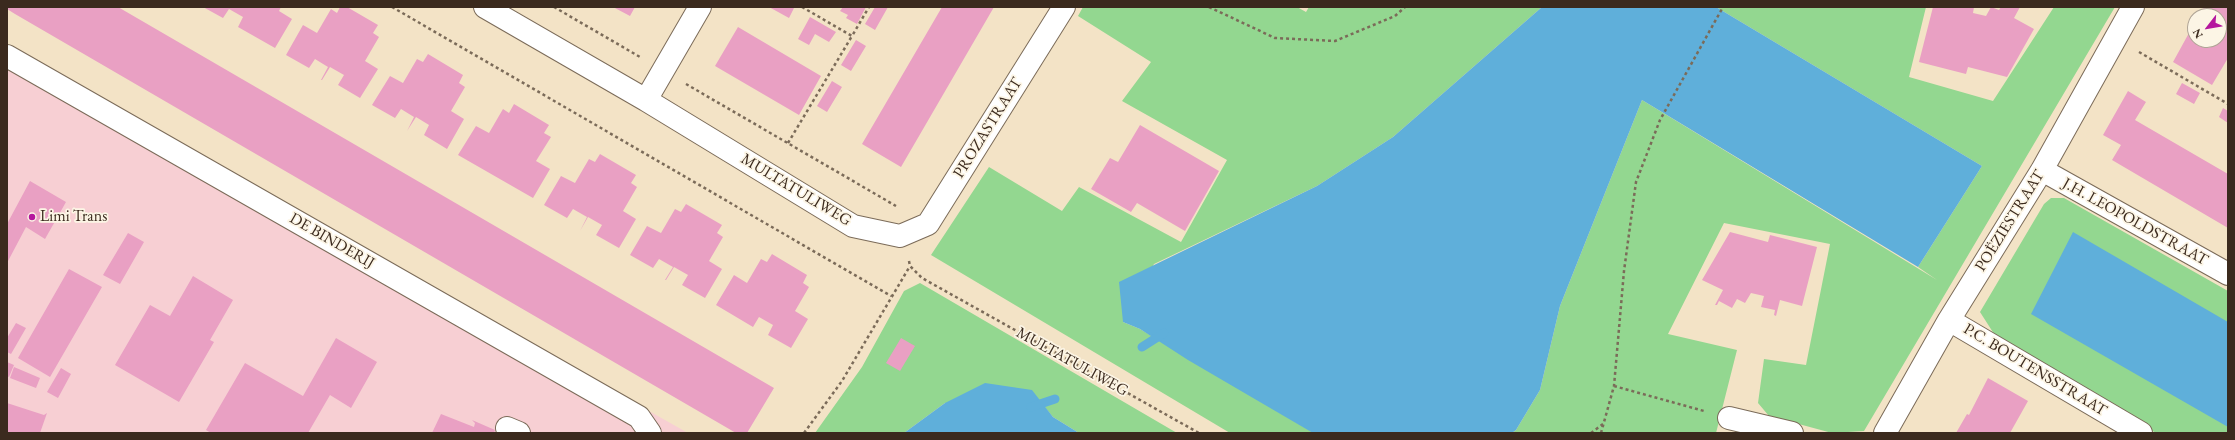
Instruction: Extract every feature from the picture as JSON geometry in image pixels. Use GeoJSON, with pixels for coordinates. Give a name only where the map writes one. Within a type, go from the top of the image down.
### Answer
{"type":"FeatureCollection","features":[{"type":"Feature","properties":{"kind":"street","name":"MULTATULIWEG"},"geometry":{"type":"LineString","coordinates":[[485,7],[646,100],[853,226],[900,236]]}},
{"type":"Feature","properties":{"kind":"street"},"geometry":{"type":"LineString","coordinates":[[646,100],[700,7]]}},
{"type":"Feature","properties":{"kind":"street","name":"PROZASTRAAT"},"geometry":{"type":"LineString","coordinates":[[928,224],[1064,7]]}},
{"type":"Feature","properties":{"kind":"street","name":"POËZIESTRAAT"},"geometry":{"type":"LineString","coordinates":[[1885,433],[1949,320],[2042,170],[2133,7]]}},
{"type":"Feature","properties":{"kind":"street","name":"DE BINDERIJ"},"geometry":{"type":"LineString","coordinates":[[7,56],[639,417],[650,433]]}},
{"type":"Feature","properties":{"kind":"street","name":"J.H. LEOPOLDSTRAAT"},"geometry":{"type":"LineString","coordinates":[[2042,170],[2228,274]]}},
{"type":"Feature","properties":{"kind":"street"},"geometry":{"type":"LineString","coordinates":[[900,236],[928,224]]}},
{"type":"Feature","properties":{"kind":"street","name":"P.C. BOUTENSSTRAAT"},"geometry":{"type":"LineString","coordinates":[[1949,320],[2141,433]]}},
{"type":"Feature","properties":{"kind":"street"},"geometry":{"type":"LineString","coordinates":[[1729,418],[1792,433]]}},
{"type":"Feature","properties":{"kind":"path"},"geometry":{"type":"LineString","coordinates":[[392,7],[892,296]]}},
{"type":"Feature","properties":{"kind":"path"},"geometry":{"type":"LineString","coordinates":[[554,7],[928,224]]}},
{"type":"Feature","properties":{"kind":"path"},"geometry":{"type":"LineString","coordinates":[[802,7],[852,36]]}},
{"type":"Feature","properties":{"kind":"path"},"geometry":{"type":"LineString","coordinates":[[788,143],[869,7]]}},
{"type":"Feature","properties":{"kind":"path"},"geometry":{"type":"LineString","coordinates":[[1209,7],[1275,38],[1335,41],[1395,16],[1405,7]]}},
{"type":"Feature","properties":{"kind":"path"},"geometry":{"type":"LineString","coordinates":[[1601,433],[1614,386],[1624,272],[1636,182],[1660,120],[1723,7]]}},
{"type":"Feature","properties":{"kind":"path"},"geometry":{"type":"LineString","coordinates":[[2116,39],[2228,104]]}},
{"type":"Feature","properties":{"kind":"path","name":"MULTATULIWEG"},"geometry":{"type":"LineString","coordinates":[[900,236],[910,266],[922,278],[1199,433]]}},
{"type":"Feature","properties":{"kind":"path"},"geometry":{"type":"LineString","coordinates":[[804,433],[842,381],[910,266]]}},
{"type":"Feature","properties":{"kind":"path"},"geometry":{"type":"LineString","coordinates":[[1614,386],[1729,418]]}},
{"type":"Feature","properties":{"kind":"path"},"geometry":{"type":"LineString","coordinates":[[1591,433],[1605,423]]}},
{"type":"Feature","properties":{"kind":"shaded area"},"geometry":{"type":"Polygon","coordinates":[[[7,49],[688,433],[7,433],[7,49]]]}},
{"type":"Feature","properties":{"kind":"green space"},"geometry":{"type":"Polygon","coordinates":[[[1083,7],[1297,7],[1306,12],[1309,7],[1542,7],[1393,137],[1317,186],[1154,264],[1123,322],[1140,329],[1314,433],[1230,433],[931,255],[989,167],[1062,211],[1079,187],[1181,242],[1227,160],[1122,101],[1151,62],[1078,16],[1083,7]]]}},
{"type":"Feature","properties":{"kind":"green space"},"geometry":{"type":"Polygon","coordinates":[[[1716,7],[1926,7],[1909,77],[1993,101],[2054,7],[2115,7],[1864,431],[1832,433],[1769,416],[1758,403],[1764,359],[1806,365],[1830,244],[1724,223],[1668,334],[1737,350],[1716,433],[1512,433],[1516,430],[1540,390],[1560,306],[1642,100],[1937,280],[1918,267],[1982,166],[1716,7]]]}},
{"type":"Feature","properties":{"kind":"green space"},"geometry":{"type":"Polygon","coordinates":[[[2051,198],[2064,198],[2228,291],[2228,433],[2156,433],[1996,337],[1980,312],[2044,204],[2051,198]]]}},
{"type":"Feature","properties":{"kind":"green space"},"geometry":{"type":"Polygon","coordinates":[[[920,283],[1177,433],[1079,433],[1053,417],[1043,405],[945,403],[904,433],[815,433],[862,367],[904,291],[920,283]]]}},
{"type":"Feature","properties":{"kind":"water"},"geometry":{"type":"Polygon","coordinates":[[[1542,7],[1716,7],[1982,166],[1918,267],[1642,100],[1560,306],[1540,390],[1516,430],[1512,433],[1313,433],[1188,360],[1140,329],[1123,322],[1119,282],[1317,186],[1393,137],[1542,7]]]}},
{"type":"Feature","properties":{"kind":"water"},"geometry":{"type":"Polygon","coordinates":[[[2073,232],[2228,322],[2228,427],[2031,314],[2073,232]]]}},
{"type":"Feature","properties":{"kind":"water"},"geometry":{"type":"Polygon","coordinates":[[[985,383],[1032,390],[1053,417],[1079,433],[904,433],[945,403],[985,383]]]}},
{"type":"Feature","properties":{"kind":"building"},"geometry":{"type":"Polygon","coordinates":[[[7,7],[118,7],[774,388],[747,433],[736,433],[15,14],[7,9],[7,7]]]}},
{"type":"Feature","properties":{"kind":"building"},"geometry":{"type":"Polygon","coordinates":[[[203,7],[281,7],[279,11],[292,19],[275,48],[238,27],[243,17],[229,9],[223,18],[203,7]]]}},
{"type":"Feature","properties":{"kind":"building"},"geometry":{"type":"Polygon","coordinates":[[[340,7],[347,7],[378,25],[373,33],[379,37],[365,61],[378,69],[360,98],[338,85],[344,75],[330,67],[321,80],[328,67],[315,59],[309,68],[286,55],[303,25],[317,33],[331,9],[337,13],[340,7]]]}},
{"type":"Feature","properties":{"kind":"building"},"geometry":{"type":"Polygon","coordinates":[[[613,7],[635,7],[630,16],[613,7]]]}},
{"type":"Feature","properties":{"kind":"building"},"geometry":{"type":"Polygon","coordinates":[[[769,7],[793,7],[794,8],[789,18],[769,7]]]}},
{"type":"Feature","properties":{"kind":"building"},"geometry":{"type":"Polygon","coordinates":[[[843,7],[866,7],[857,24],[846,18],[848,15],[840,11],[843,7]]]}},
{"type":"Feature","properties":{"kind":"building"},"geometry":{"type":"Polygon","coordinates":[[[875,7],[888,7],[875,30],[865,24],[875,7]]]}},
{"type":"Feature","properties":{"kind":"building"},"geometry":{"type":"Polygon","coordinates":[[[942,7],[994,7],[901,167],[862,144],[942,7]]]}},
{"type":"Feature","properties":{"kind":"building"},"geometry":{"type":"Polygon","coordinates":[[[1933,7],[1974,7],[1973,13],[1986,16],[1991,7],[1999,10],[2001,7],[2020,7],[2014,18],[2034,29],[2007,77],[1968,67],[1966,74],[1919,62],[1933,7]]]}},
{"type":"Feature","properties":{"kind":"building"},"geometry":{"type":"Polygon","coordinates":[[[2228,7],[2228,58],[2212,85],[2173,62],[2187,37],[2187,48],[2227,48],[2227,8],[2204,8],[2228,7]]]}},
{"type":"Feature","properties":{"kind":"building"},"geometry":{"type":"Polygon","coordinates":[[[810,17],[836,32],[829,42],[815,34],[809,45],[798,39],[810,17]]]}},
{"type":"Feature","properties":{"kind":"building"},"geometry":{"type":"Polygon","coordinates":[[[738,27],[821,76],[799,115],[715,66],[738,27]]]}},
{"type":"Feature","properties":{"kind":"building"},"geometry":{"type":"Polygon","coordinates":[[[856,40],[866,46],[851,71],[841,65],[856,40]]]}},
{"type":"Feature","properties":{"kind":"building"},"geometry":{"type":"Polygon","coordinates":[[[428,54],[463,75],[459,83],[465,87],[451,111],[464,119],[447,149],[424,135],[429,125],[416,117],[407,131],[414,117],[401,109],[395,118],[372,105],[390,76],[403,83],[417,59],[423,62],[428,54]]]}},
{"type":"Feature","properties":{"kind":"building"},"geometry":{"type":"Polygon","coordinates":[[[832,81],[842,87],[827,112],[817,106],[832,81]]]}},
{"type":"Feature","properties":{"kind":"building"},"geometry":{"type":"Polygon","coordinates":[[[2182,83],[2200,93],[2194,104],[2176,94],[2182,83]]]}},
{"type":"Feature","properties":{"kind":"building"},"geometry":{"type":"Polygon","coordinates":[[[2128,91],[2146,102],[2135,120],[2228,174],[2228,228],[2112,160],[2121,145],[2103,135],[2128,91]]]}},
{"type":"Feature","properties":{"kind":"building"},"geometry":{"type":"Polygon","coordinates":[[[514,104],[549,125],[544,133],[551,137],[536,161],[550,169],[533,198],[458,155],[476,126],[489,133],[503,109],[509,113],[514,104]]]}},
{"type":"Feature","properties":{"kind":"building"},"geometry":{"type":"Polygon","coordinates":[[[2223,108],[2228,111],[2228,123],[2219,117],[2223,108]]]}},
{"type":"Feature","properties":{"kind":"building"},"geometry":{"type":"Polygon","coordinates":[[[1140,125],[1219,171],[1185,231],[1137,203],[1131,212],[1091,189],[1110,158],[1118,162],[1140,125]]]}},
{"type":"Feature","properties":{"kind":"building"},"geometry":{"type":"Polygon","coordinates":[[[600,154],[636,175],[631,183],[637,187],[623,211],[636,219],[619,248],[596,235],[602,225],[588,217],[580,231],[587,217],[573,209],[567,218],[544,205],[561,176],[575,183],[589,159],[595,162],[600,154]]]}},
{"type":"Feature","properties":{"kind":"building"},"geometry":{"type":"Polygon","coordinates":[[[30,181],[66,202],[45,239],[26,227],[7,263],[7,224],[30,181]]]}},
{"type":"Feature","properties":{"kind":"building"},"geometry":{"type":"Polygon","coordinates":[[[686,204],[722,225],[717,233],[723,237],[709,261],[722,269],[705,298],[682,285],[688,275],[674,267],[665,280],[673,267],[659,259],[653,268],[630,255],[647,226],[661,233],[675,209],[681,212],[686,204]]]}},
{"type":"Feature","properties":{"kind":"building"},"geometry":{"type":"Polygon","coordinates":[[[1730,232],[1768,242],[1770,235],[1817,247],[1802,306],[1780,300],[1776,316],[1774,315],[1775,310],[1761,307],[1764,296],[1751,293],[1745,303],[1737,299],[1732,308],[1719,301],[1717,305],[1715,305],[1723,290],[1702,280],[1730,232]]]}},
{"type":"Feature","properties":{"kind":"building"},"geometry":{"type":"Polygon","coordinates":[[[128,233],[144,242],[120,284],[103,275],[128,233]]]}},
{"type":"Feature","properties":{"kind":"building"},"geometry":{"type":"Polygon","coordinates":[[[772,254],[807,275],[803,283],[809,287],[795,311],[808,319],[791,348],[768,335],[773,325],[759,317],[753,327],[716,305],[734,275],[747,283],[761,259],[767,262],[772,254]]]}},
{"type":"Feature","properties":{"kind":"building"},"geometry":{"type":"Polygon","coordinates":[[[69,269],[102,287],[50,377],[18,358],[69,269]]]}},
{"type":"Feature","properties":{"kind":"building"},"geometry":{"type":"Polygon","coordinates":[[[193,276],[233,300],[210,340],[214,342],[179,402],[115,365],[150,305],[170,316],[193,276]]]}},
{"type":"Feature","properties":{"kind":"building"},"geometry":{"type":"Polygon","coordinates":[[[16,323],[26,328],[11,354],[7,352],[7,338],[16,323]]]}},
{"type":"Feature","properties":{"kind":"building"},"geometry":{"type":"Polygon","coordinates":[[[336,338],[377,362],[351,408],[330,395],[308,433],[211,433],[206,430],[245,363],[303,396],[336,338]]]}},
{"type":"Feature","properties":{"kind":"building"},"geometry":{"type":"Polygon","coordinates":[[[901,338],[915,346],[900,371],[886,363],[901,338]]]}},
{"type":"Feature","properties":{"kind":"building"},"geometry":{"type":"Polygon","coordinates":[[[7,362],[14,365],[9,377],[7,376],[7,362]]]}},
{"type":"Feature","properties":{"kind":"building"},"geometry":{"type":"Polygon","coordinates":[[[14,367],[40,378],[36,388],[10,378],[14,367]]]}},
{"type":"Feature","properties":{"kind":"building"},"geometry":{"type":"Polygon","coordinates":[[[61,368],[71,374],[58,398],[47,392],[61,368]]]}},
{"type":"Feature","properties":{"kind":"building"},"geometry":{"type":"Polygon","coordinates":[[[1988,378],[2028,401],[2010,433],[1956,433],[1967,414],[1969,415],[1988,378]]]}},
{"type":"Feature","properties":{"kind":"building"},"geometry":{"type":"Polygon","coordinates":[[[7,403],[44,415],[47,413],[40,433],[7,433],[7,403]]]}},
{"type":"Feature","properties":{"kind":"building"},"geometry":{"type":"Polygon","coordinates":[[[441,414],[474,427],[475,423],[472,420],[495,430],[494,433],[432,433],[441,414]]]}},
{"type":"Feature","properties":{"kind":"waterway"},"geometry":{"type":"LineString","coordinates":[[1142,347],[1164,333]]}},
{"type":"Feature","properties":{"kind":"waterway"},"geometry":{"type":"LineString","coordinates":[[1031,407],[1055,399]]}},
{"type":"Feature","properties":{"kind":"place","name":"Limi Trans"},"geometry":{"type":"Point","coordinates":[32,217]}}]}
